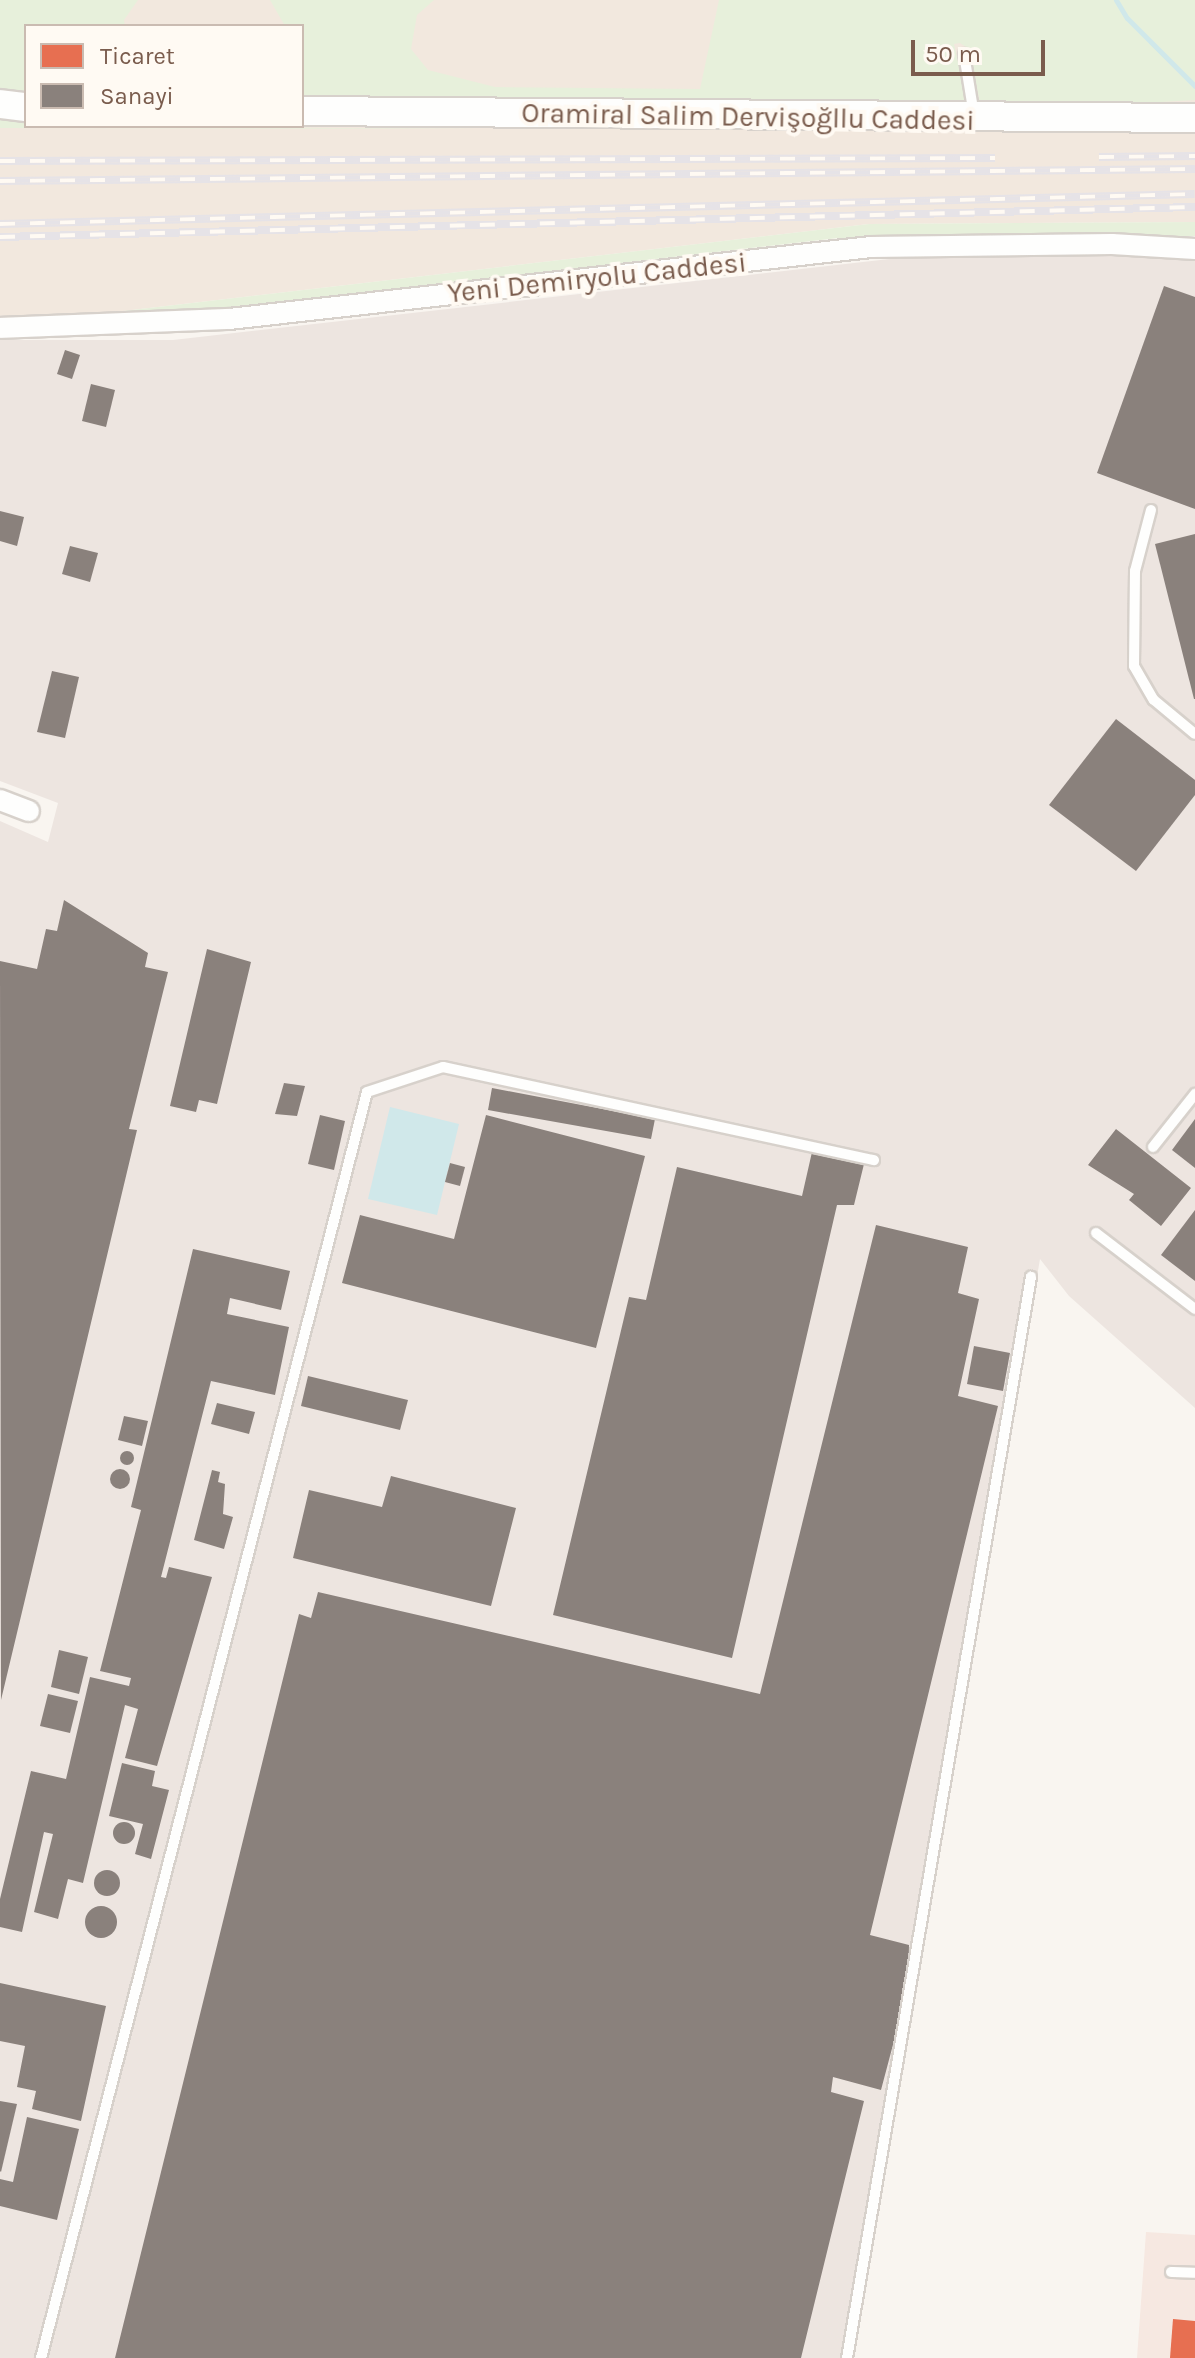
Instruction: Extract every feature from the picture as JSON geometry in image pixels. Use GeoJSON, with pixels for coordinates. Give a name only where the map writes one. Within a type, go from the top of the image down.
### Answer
{"type":"FeatureCollection","features":[{"type":"Feature","properties":{"kind":"street"},"geometry":{"type":"LineString","coordinates":[[0,104],[24,107]]}},
{"type":"Feature","properties":{"kind":"street","name":"Oramiral Salim Dervişoğllu Caddesi"},"geometry":{"type":"LineString","coordinates":[[304,111],[975,120],[1195,118]]}},
{"type":"Feature","properties":{"kind":"street","name":"Yeni Demiryolu Caddesi"},"geometry":{"type":"LineString","coordinates":[[0,328],[229,319],[871,247],[1112,244],[1195,249]]}},
{"type":"Feature","properties":{"kind":"street"},"geometry":{"type":"LineString","coordinates":[[0,800],[29,811]]}},
{"type":"Feature","properties":{"kind":"lane"},"geometry":{"type":"LineString","coordinates":[[964,54],[975,120]]}},
{"type":"Feature","properties":{"kind":"lane"},"geometry":{"type":"LineString","coordinates":[[1151,510],[1135,571],[1134,666],[1154,700],[1195,734]]}},
{"type":"Feature","properties":{"kind":"lane"},"geometry":{"type":"LineString","coordinates":[[41,2358],[367,1092],[443,1067],[874,1160]]}},
{"type":"Feature","properties":{"kind":"lane"},"geometry":{"type":"LineString","coordinates":[[1153,1147],[1195,1094]]}},
{"type":"Feature","properties":{"kind":"lane"},"geometry":{"type":"LineString","coordinates":[[1096,1233],[1195,1309]]}},
{"type":"Feature","properties":{"kind":"lane"},"geometry":{"type":"LineString","coordinates":[[847,2358],[1031,1277]]}},
{"type":"Feature","properties":{"kind":"lane"},"geometry":{"type":"LineString","coordinates":[[1171,2272],[1195,2273]]}},
{"type":"Feature","properties":{"kind":"shaded area"},"geometry":{"type":"Polygon","coordinates":[[[0,0],[1195,0],[1195,222],[869,224],[89,315],[0,316],[0,0]]]}},
{"type":"Feature","properties":{"kind":"shaded area"},"geometry":{"type":"Polygon","coordinates":[[[1101,253],[1195,261],[1195,1408],[1069,1296],[1040,1259],[853,2358],[0,2358],[0,821],[48,842],[58,803],[0,781],[0,340],[173,340],[898,258],[1101,253]]]}},
{"type":"Feature","properties":{"kind":"shaded area"},"geometry":{"type":"Polygon","coordinates":[[[1146,2232],[1195,2235],[1195,2358],[1137,2358],[1146,2232]]]}},
{"type":"Feature","properties":{"kind":"green space"},"geometry":{"type":"Polygon","coordinates":[[[0,0],[138,0],[124,20],[125,24],[24,24],[24,94],[0,91],[0,0]]]}},
{"type":"Feature","properties":{"kind":"green space"},"geometry":{"type":"Polygon","coordinates":[[[270,0],[434,0],[417,15],[411,49],[428,70],[495,87],[700,89],[719,0],[1195,0],[1195,100],[988,112],[980,103],[969,49],[960,43],[954,44],[968,106],[304,102],[304,24],[284,24],[270,0]]]}},
{"type":"Feature","properties":{"kind":"green space"},"geometry":{"type":"Polygon","coordinates":[[[0,115],[24,117],[24,128],[493,129],[0,128],[0,115]]]}},
{"type":"Feature","properties":{"kind":"green space"},"geometry":{"type":"Polygon","coordinates":[[[1195,222],[1195,236],[838,238],[196,312],[89,315],[869,224],[1195,222]]]}},
{"type":"Feature","properties":{"kind":"water"},"geometry":{"type":"Polygon","coordinates":[[[390,1107],[459,1124],[437,1215],[368,1199],[390,1107]]]}},
{"type":"Feature","properties":{"kind":"building: Ticaret"},"geometry":{"type":"Polygon","coordinates":[[[1173,2319],[1195,2321],[1195,2358],[1170,2358],[1173,2319]]]}},
{"type":"Feature","properties":{"kind":"building: Sanayi"},"geometry":{"type":"Polygon","coordinates":[[[1164,286],[1195,297],[1195,509],[1097,473],[1164,286]]]}},
{"type":"Feature","properties":{"kind":"building: Sanayi"},"geometry":{"type":"Polygon","coordinates":[[[65,350],[80,355],[72,379],[57,374],[65,350]]]}},
{"type":"Feature","properties":{"kind":"building: Sanayi"},"geometry":{"type":"Polygon","coordinates":[[[91,384],[115,390],[106,427],[82,421],[91,384]]]}},
{"type":"Feature","properties":{"kind":"building: Sanayi"},"geometry":{"type":"Polygon","coordinates":[[[0,511],[24,517],[17,546],[0,541],[0,511]]]}},
{"type":"Feature","properties":{"kind":"building: Sanayi"},"geometry":{"type":"Polygon","coordinates":[[[1195,534],[1195,699],[1194,699],[1155,544],[1195,534]]]}},
{"type":"Feature","properties":{"kind":"building: Sanayi"},"geometry":{"type":"Polygon","coordinates":[[[70,546],[98,553],[90,582],[62,574],[70,546]]]}},
{"type":"Feature","properties":{"kind":"building: Sanayi"},"geometry":{"type":"Polygon","coordinates":[[[52,671],[79,677],[65,738],[37,732],[52,671]]]}},
{"type":"Feature","properties":{"kind":"building: Sanayi"},"geometry":{"type":"Polygon","coordinates":[[[1116,719],[1195,780],[1195,795],[1136,871],[1049,805],[1116,719]]]}},
{"type":"Feature","properties":{"kind":"building: Sanayi"},"geometry":{"type":"Polygon","coordinates":[[[64,900],[148,953],[145,967],[168,972],[129,1129],[137,1130],[1,1700],[0,961],[37,969],[46,929],[57,931],[64,900]]]}},
{"type":"Feature","properties":{"kind":"building: Sanayi"},"geometry":{"type":"Polygon","coordinates":[[[207,949],[251,962],[217,1104],[199,1100],[196,1112],[170,1106],[207,949]]]}},
{"type":"Feature","properties":{"kind":"building: Sanayi"},"geometry":{"type":"Polygon","coordinates":[[[284,1083],[305,1086],[297,1116],[275,1114],[284,1083]]]}},
{"type":"Feature","properties":{"kind":"building: Sanayi"},"geometry":{"type":"Polygon","coordinates":[[[492,1088],[655,1119],[651,1139],[488,1110],[492,1088]]]}},
{"type":"Feature","properties":{"kind":"building: Sanayi"},"geometry":{"type":"Polygon","coordinates":[[[320,1115],[345,1121],[334,1170],[308,1164],[320,1115]]]}},
{"type":"Feature","properties":{"kind":"building: Sanayi"},"geometry":{"type":"Polygon","coordinates":[[[486,1115],[645,1156],[596,1348],[342,1283],[360,1215],[454,1239],[486,1115]]]}},
{"type":"Feature","properties":{"kind":"building: Sanayi"},"geometry":{"type":"Polygon","coordinates":[[[1195,1119],[1195,1168],[1172,1150],[1195,1119]]]}},
{"type":"Feature","properties":{"kind":"building: Sanayi"},"geometry":{"type":"Polygon","coordinates":[[[1116,1129],[1191,1188],[1161,1226],[1129,1200],[1134,1194],[1088,1165],[1116,1129]]]}},
{"type":"Feature","properties":{"kind":"building: Sanayi"},"geometry":{"type":"Polygon","coordinates":[[[812,1152],[864,1164],[854,1205],[837,1205],[732,1658],[553,1615],[629,1297],[646,1300],[677,1167],[802,1196],[812,1152]]]}},
{"type":"Feature","properties":{"kind":"building: Sanayi"},"geometry":{"type":"Polygon","coordinates":[[[450,1163],[465,1167],[460,1186],[445,1182],[450,1163]]]}},
{"type":"Feature","properties":{"kind":"building: Sanayi"},"geometry":{"type":"Polygon","coordinates":[[[1195,1210],[1195,1281],[1161,1255],[1195,1210]]]}},
{"type":"Feature","properties":{"kind":"building: Sanayi"},"geometry":{"type":"Polygon","coordinates":[[[876,1225],[968,1247],[958,1293],[979,1299],[958,1396],[998,1406],[870,1935],[909,1945],[908,1988],[881,2090],[833,2077],[831,2092],[864,2101],[801,2358],[115,2358],[299,1614],[311,1618],[318,1592],[760,1694],[876,1225]]]}},
{"type":"Feature","properties":{"kind":"building: Sanayi"},"geometry":{"type":"Polygon","coordinates":[[[193,1249],[290,1271],[281,1310],[230,1298],[227,1314],[289,1327],[275,1395],[211,1381],[161,1577],[166,1578],[169,1567],[212,1577],[157,1766],[125,1758],[138,1709],[125,1705],[83,1883],[68,1879],[58,1919],[34,1912],[53,1834],[44,1832],[22,1932],[0,1927],[0,1899],[31,1771],[66,1779],[90,1677],[129,1686],[131,1678],[100,1671],[141,1510],[131,1507],[193,1249]]]}},
{"type":"Feature","properties":{"kind":"building: Sanayi"},"geometry":{"type":"Polygon","coordinates":[[[974,1346],[1010,1353],[1003,1391],[967,1384],[974,1346]]]}},
{"type":"Feature","properties":{"kind":"building: Sanayi"},"geometry":{"type":"Polygon","coordinates":[[[308,1376],[408,1400],[400,1430],[301,1406],[308,1376]]]}},
{"type":"Feature","properties":{"kind":"building: Sanayi"},"geometry":{"type":"Polygon","coordinates":[[[217,1403],[255,1412],[249,1434],[211,1424],[217,1403]]]}},
{"type":"Feature","properties":{"kind":"building: Sanayi"},"geometry":{"type":"Polygon","coordinates":[[[124,1416],[148,1421],[142,1446],[118,1440],[124,1416]]]}},
{"type":"Feature","properties":{"kind":"building: Sanayi"},"geometry":{"type":"Polygon","coordinates":[[[127,1451],[134,1458],[127,1465],[120,1458],[127,1451]]]}},
{"type":"Feature","properties":{"kind":"building: Sanayi"},"geometry":{"type":"Polygon","coordinates":[[[120,1469],[127,1472],[130,1479],[127,1486],[120,1489],[113,1486],[110,1479],[113,1472],[120,1469]]]}},
{"type":"Feature","properties":{"kind":"building: Sanayi"},"geometry":{"type":"Polygon","coordinates":[[[212,1470],[220,1472],[218,1482],[225,1484],[223,1514],[233,1517],[224,1549],[194,1540],[212,1470]]]}},
{"type":"Feature","properties":{"kind":"building: Sanayi"},"geometry":{"type":"Polygon","coordinates":[[[391,1476],[516,1508],[491,1606],[293,1558],[309,1490],[382,1507],[391,1476]]]}},
{"type":"Feature","properties":{"kind":"building: Sanayi"},"geometry":{"type":"Polygon","coordinates":[[[59,1650],[88,1657],[79,1694],[51,1687],[59,1650]]]}},
{"type":"Feature","properties":{"kind":"building: Sanayi"},"geometry":{"type":"Polygon","coordinates":[[[48,1694],[78,1701],[70,1733],[40,1726],[48,1694]]]}},
{"type":"Feature","properties":{"kind":"building: Sanayi"},"geometry":{"type":"Polygon","coordinates":[[[122,1763],[155,1771],[152,1786],[169,1790],[151,1859],[135,1854],[143,1824],[109,1816],[122,1763]]]}},
{"type":"Feature","properties":{"kind":"building: Sanayi"},"geometry":{"type":"Polygon","coordinates":[[[124,1822],[132,1825],[135,1833],[132,1841],[124,1844],[116,1841],[113,1833],[116,1825],[124,1822]]]}},
{"type":"Feature","properties":{"kind":"building: Sanayi"},"geometry":{"type":"Polygon","coordinates":[[[107,1870],[116,1874],[120,1883],[116,1892],[107,1896],[98,1892],[94,1883],[98,1874],[107,1870]]]}},
{"type":"Feature","properties":{"kind":"building: Sanayi"},"geometry":{"type":"Polygon","coordinates":[[[101,1906],[112,1911],[117,1922],[112,1933],[101,1938],[90,1933],[85,1922],[90,1911],[101,1906]]]}},
{"type":"Feature","properties":{"kind":"building: Sanayi"},"geometry":{"type":"Polygon","coordinates":[[[0,1983],[106,2006],[81,2121],[32,2109],[36,2091],[17,2087],[25,2046],[0,2041],[0,1983]]]}},
{"type":"Feature","properties":{"kind":"building: Sanayi"},"geometry":{"type":"Polygon","coordinates":[[[0,2101],[17,2104],[1,2172],[0,2171],[0,2101]]]}},
{"type":"Feature","properties":{"kind":"building: Sanayi"},"geometry":{"type":"Polygon","coordinates":[[[27,2117],[79,2129],[57,2220],[0,2206],[0,2179],[13,2182],[27,2117]]]}},
{"type":"Feature","properties":{"kind":"waterway"},"geometry":{"type":"LineString","coordinates":[[1116,0],[1127,18],[1195,86]]}},
{"type":"Feature","properties":{"kind":"railway"},"geometry":{"type":"LineString","coordinates":[[1099,157],[1195,156]]}},
{"type":"Feature","properties":{"kind":"railway"},"geometry":{"type":"LineString","coordinates":[[0,161],[995,158]]}},
{"type":"Feature","properties":{"kind":"railway"},"geometry":{"type":"LineString","coordinates":[[0,181],[1195,169]]}},
{"type":"Feature","properties":{"kind":"railway"},"geometry":{"type":"LineString","coordinates":[[0,224],[1195,194]]}},
{"type":"Feature","properties":{"kind":"railway"},"geometry":{"type":"LineString","coordinates":[[0,237],[1195,207]]}}]}
